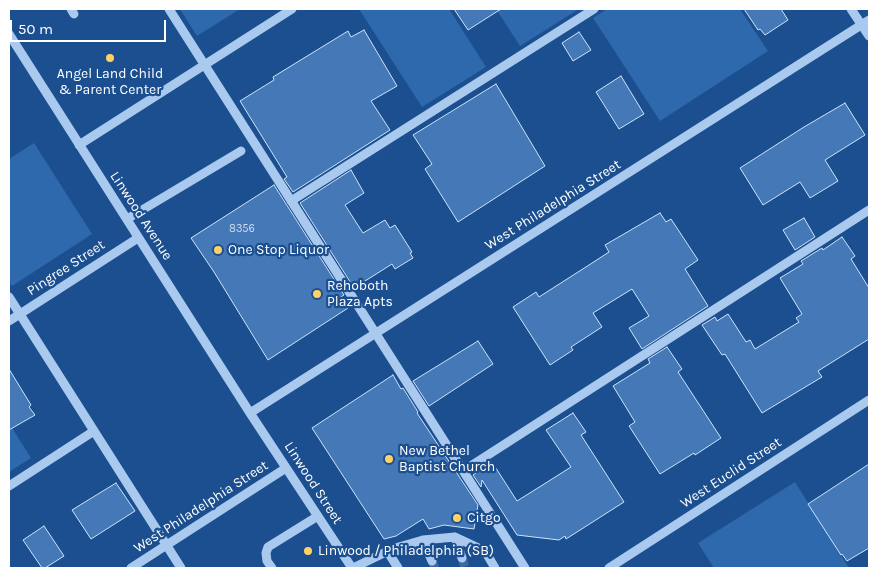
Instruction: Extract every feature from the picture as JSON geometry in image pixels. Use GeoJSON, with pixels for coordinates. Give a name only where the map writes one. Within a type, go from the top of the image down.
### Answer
{"type":"FeatureCollection","features":[{"type":"Feature","properties":{"kind":"street"},"geometry":{"type":"LineString","coordinates":[[169,9],[525,568]]}},
{"type":"Feature","properties":{"kind":"street"},"geometry":{"type":"LineString","coordinates":[[79,144],[292,9]]}},
{"type":"Feature","properties":{"kind":"street"},"geometry":{"type":"LineString","coordinates":[[291,201],[594,9]]}},
{"type":"Feature","properties":{"kind":"street"},"geometry":{"type":"LineString","coordinates":[[851,9],[866,22],[869,36]]}},
{"type":"Feature","properties":{"kind":"street","name":"West Philadelphia Street"},"geometry":{"type":"LineString","coordinates":[[250,413],[866,22]]}},
{"type":"Feature","properties":{"kind":"street","name":"Linwood Avenue"},"geometry":{"type":"LineString","coordinates":[[9,34],[250,413]]}},
{"type":"Feature","properties":{"kind":"street"},"geometry":{"type":"LineString","coordinates":[[127,219],[240,151]]}},
{"type":"Feature","properties":{"kind":"street"},"geometry":{"type":"LineString","coordinates":[[463,471],[869,210]]}},
{"type":"Feature","properties":{"kind":"street","name":"Pingree Street"},"geometry":{"type":"LineString","coordinates":[[9,321],[138,238]]}},
{"type":"Feature","properties":{"kind":"street"},"geometry":{"type":"LineString","coordinates":[[9,297],[181,568]]}},
{"type":"Feature","properties":{"kind":"street","name":"West Euclid Street"},"geometry":{"type":"LineString","coordinates":[[608,568],[869,400]]}},
{"type":"Feature","properties":{"kind":"street","name":"Linwood Street"},"geometry":{"type":"LineString","coordinates":[[250,413],[353,568]]}},
{"type":"Feature","properties":{"kind":"street"},"geometry":{"type":"LineString","coordinates":[[9,486],[94,431]]}},
{"type":"Feature","properties":{"kind":"street","name":"West Philadelphia Street"},"geometry":{"type":"LineString","coordinates":[[131,568],[286,468]]}},
{"type":"Feature","properties":{"kind":"street"},"geometry":{"type":"LineString","coordinates":[[272,568],[267,561],[266,553],[268,547],[318,516]]}},
{"type":"Feature","properties":{"kind":"street"},"geometry":{"type":"LineString","coordinates":[[353,568],[388,552],[423,540],[455,537],[485,551],[495,568]]}},
{"type":"Feature","properties":{"kind":"street"},"geometry":{"type":"LineString","coordinates":[[455,537],[462,558]]}},
{"type":"Feature","properties":{"kind":"street"},"geometry":{"type":"LineString","coordinates":[[423,540],[432,561]]}},
{"type":"Feature","properties":{"kind":"street"},"geometry":{"type":"LineString","coordinates":[[388,552],[398,568]]}},
{"type":"Feature","properties":{"kind":"shaded area"},"geometry":{"type":"Polygon","coordinates":[[[180,9],[240,9],[197,36],[180,9]]]}},
{"type":"Feature","properties":{"kind":"shaded area"},"geometry":{"type":"Polygon","coordinates":[[[359,9],[449,9],[486,67],[422,107],[359,9]]]}},
{"type":"Feature","properties":{"kind":"shaded area"},"geometry":{"type":"Polygon","coordinates":[[[496,9],[579,9],[520,46],[496,9]]]}},
{"type":"Feature","properties":{"kind":"shaded area"},"geometry":{"type":"Polygon","coordinates":[[[607,9],[740,9],[768,51],[660,121],[593,18],[607,9]]]}},
{"type":"Feature","properties":{"kind":"shaded area"},"geometry":{"type":"Polygon","coordinates":[[[34,143],[92,234],[12,286],[9,282],[9,159],[34,143]]]}},
{"type":"Feature","properties":{"kind":"shaded area"},"geometry":{"type":"Polygon","coordinates":[[[9,423],[31,458],[9,472],[9,423]]]}},
{"type":"Feature","properties":{"kind":"shaded area"},"geometry":{"type":"Polygon","coordinates":[[[795,482],[849,568],[714,568],[698,543],[795,482]]]}},
{"type":"Feature","properties":{"kind":"building"},"geometry":{"type":"Polygon","coordinates":[[[454,9],[501,9],[468,30],[454,9]]]}},
{"type":"Feature","properties":{"kind":"building"},"geometry":{"type":"Polygon","coordinates":[[[744,9],[781,9],[788,20],[765,35],[760,29],[758,30],[744,9]]]}},
{"type":"Feature","properties":{"kind":"building"},"geometry":{"type":"Polygon","coordinates":[[[364,30],[397,86],[371,101],[390,130],[293,192],[284,179],[287,177],[240,101],[274,80],[273,77],[348,31],[351,37],[364,30]]]}},
{"type":"Feature","properties":{"kind":"building"},"geometry":{"type":"Polygon","coordinates":[[[579,32],[591,50],[573,61],[562,43],[579,32]]]}},
{"type":"Feature","properties":{"kind":"building"},"geometry":{"type":"Polygon","coordinates":[[[621,76],[644,114],[619,129],[596,92],[621,76]]]}},
{"type":"Feature","properties":{"kind":"building"},"geometry":{"type":"Polygon","coordinates":[[[496,84],[545,166],[458,222],[425,169],[432,164],[413,135],[496,84]]]}},
{"type":"Feature","properties":{"kind":"building"},"geometry":{"type":"Polygon","coordinates":[[[845,103],[865,135],[825,160],[838,181],[810,198],[800,182],[763,205],[740,168],[845,103]]]}},
{"type":"Feature","properties":{"kind":"building"},"geometry":{"type":"Polygon","coordinates":[[[351,170],[364,193],[345,205],[363,233],[385,220],[390,228],[395,225],[412,252],[410,253],[413,258],[395,269],[392,264],[354,288],[300,203],[351,170]]]}},
{"type":"Feature","properties":{"kind":"building"},"geometry":{"type":"Polygon","coordinates":[[[274,185],[344,295],[341,297],[348,308],[268,360],[191,238],[274,185]]]}},
{"type":"Feature","properties":{"kind":"building"},"geometry":{"type":"Polygon","coordinates":[[[660,213],[666,222],[671,219],[698,260],[685,269],[708,306],[642,349],[629,328],[649,316],[632,289],[593,313],[602,327],[571,347],[573,350],[550,365],[513,307],[536,292],[539,297],[609,252],[605,245],[660,213]]]}},
{"type":"Feature","properties":{"kind":"building"},"geometry":{"type":"Polygon","coordinates":[[[804,218],[815,237],[795,250],[783,230],[804,218]]]}},
{"type":"Feature","properties":{"kind":"building"},"geometry":{"type":"Polygon","coordinates":[[[842,237],[855,256],[851,259],[869,288],[869,339],[818,371],[822,377],[762,413],[725,354],[722,355],[702,325],[715,317],[717,321],[728,314],[746,342],[750,340],[755,349],[799,322],[796,318],[802,314],[780,278],[803,264],[801,261],[822,248],[823,250],[842,237]]]}},
{"type":"Feature","properties":{"kind":"building"},"geometry":{"type":"Polygon","coordinates":[[[478,341],[493,364],[429,406],[413,381],[478,341]]]}},
{"type":"Feature","properties":{"kind":"building"},"geometry":{"type":"Polygon","coordinates":[[[667,347],[682,369],[678,372],[721,438],[660,474],[629,426],[635,422],[613,386],[650,363],[648,359],[667,347]]]}},
{"type":"Feature","properties":{"kind":"building"},"geometry":{"type":"Polygon","coordinates":[[[9,369],[35,415],[9,430],[9,369]]]}},
{"type":"Feature","properties":{"kind":"building","name":"New Bethel Baptist Church"},"geometry":{"type":"Polygon","coordinates":[[[393,375],[478,505],[474,529],[444,525],[429,529],[423,519],[396,536],[384,539],[312,428],[393,375]]]}},
{"type":"Feature","properties":{"kind":"building"},"geometry":{"type":"Polygon","coordinates":[[[573,413],[586,432],[581,435],[624,502],[566,539],[565,536],[559,540],[517,535],[482,480],[481,487],[473,475],[492,462],[517,501],[571,467],[546,430],[573,413]]]}},
{"type":"Feature","properties":{"kind":"building"},"geometry":{"type":"Polygon","coordinates":[[[869,464],[869,548],[847,561],[841,555],[808,504],[869,464]]]}},
{"type":"Feature","properties":{"kind":"building"},"geometry":{"type":"Polygon","coordinates":[[[116,483],[135,511],[91,539],[72,510],[116,483]]]}},
{"type":"Feature","properties":{"kind":"building"},"geometry":{"type":"Polygon","coordinates":[[[44,526],[64,556],[42,568],[23,540],[44,526]]]}},
{"type":"Feature","properties":{"kind":"tunnel"},"geometry":{"type":"LineString","coordinates":[[462,558],[465,568]]}},
{"type":"Feature","properties":{"kind":"tunnel"},"geometry":{"type":"LineString","coordinates":[[432,561],[435,568]]}},
{"type":"Feature","properties":{"kind":"place","name":"Angel Land Child & Parent Center"},"geometry":{"type":"Point","coordinates":[110,58]}},
{"type":"Feature","properties":{"kind":"place","name":"One Stop Liquor"},"geometry":{"type":"Point","coordinates":[218,250]}},
{"type":"Feature","properties":{"kind":"place","name":"Rehoboth Plaza Apts"},"geometry":{"type":"Point","coordinates":[317,294]}},
{"type":"Feature","properties":{"kind":"place","name":"New Bethel Baptist Church"},"geometry":{"type":"Point","coordinates":[389,459]}},
{"type":"Feature","properties":{"kind":"place","name":"Citgo"},"geometry":{"type":"Point","coordinates":[457,518]}},
{"type":"Feature","properties":{"kind":"place","name":"Linwood / Philadelphia (SB)"},"geometry":{"type":"Point","coordinates":[308,551]}}]}
